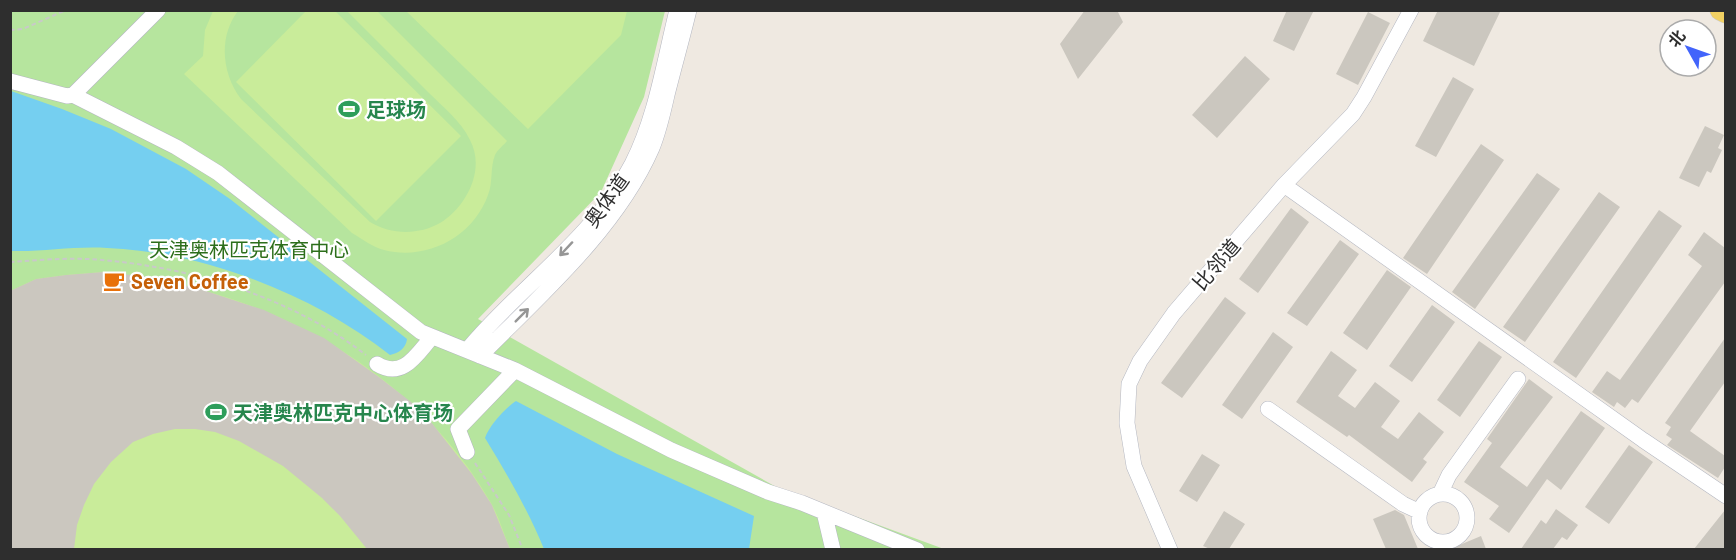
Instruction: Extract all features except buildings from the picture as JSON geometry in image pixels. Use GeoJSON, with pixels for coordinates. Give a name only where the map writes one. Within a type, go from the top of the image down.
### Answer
{"type":"FeatureCollection","features":[{"type":"Feature","properties":{"kind":"main road"},"geometry":{"type":"LineString","coordinates":[[1720,10],[1725,14]]}},
{"type":"Feature","properties":{"kind":"street"},"geometry":{"type":"LineString","coordinates":[[73,96],[158,10]]}},
{"type":"Feature","properties":{"kind":"street","name":"奥体道"},"geometry":{"type":"LineString","coordinates":[[474,353],[591,222],[615,192],[631,165],[651,116],[677,10]]}},
{"type":"Feature","properties":{"kind":"street"},"geometry":{"type":"LineString","coordinates":[[474,353],[568,269],[635,181],[661,123],[689,10]]}},
{"type":"Feature","properties":{"kind":"street","name":"比邻道"},"geometry":{"type":"LineString","coordinates":[[1170,549],[1134,466],[1128,423],[1129,384],[1140,361],[1174,313],[1284,185],[1353,114],[1411,10]]}},
{"type":"Feature","properties":{"kind":"street"},"geometry":{"type":"LineString","coordinates":[[10,81],[73,96],[157,137],[218,173],[421,332],[515,370],[671,450],[768,492],[917,549]]}},
{"type":"Feature","properties":{"kind":"street"},"geometry":{"type":"LineString","coordinates":[[1284,185],[1725,496]]}},
{"type":"Feature","properties":{"kind":"street"},"geometry":{"type":"LineString","coordinates":[[377,364],[387,370],[399,369],[409,363],[432,337]]}},
{"type":"Feature","properties":{"kind":"street"},"geometry":{"type":"LineString","coordinates":[[467,452],[458,429],[515,370]]}},
{"type":"Feature","properties":{"kind":"street"},"geometry":{"type":"LineString","coordinates":[[1440,494],[1456,498],[1461,503],[1467,518],[1466,525],[1457,537],[1434,545],[1422,531],[1419,523],[1420,512],[1426,501],[1440,494],[1449,476],[1518,379]]}},
{"type":"Feature","properties":{"kind":"street"},"geometry":{"type":"LineString","coordinates":[[1268,409],[1403,504],[1420,512]]}},
{"type":"Feature","properties":{"kind":"street"},"geometry":{"type":"LineString","coordinates":[[824,512],[832,549]]}},
{"type":"Feature","properties":{"kind":"path"},"geometry":{"type":"LineString","coordinates":[[10,30],[23,29],[66,10]]}},
{"type":"Feature","properties":{"kind":"path"},"geometry":{"type":"LineString","coordinates":[[10,262],[100,259],[159,267],[230,286],[289,309],[340,335],[377,364]]}},
{"type":"Feature","properties":{"kind":"path"},"geometry":{"type":"LineString","coordinates":[[467,452],[509,515],[523,549]]}},
{"type":"Feature","properties":{"kind":"green space","name":"足球场"},"geometry":{"type":"Polygon","coordinates":[[[307,10],[335,11],[461,136],[376,221],[236,82],[307,10]]]}},
{"type":"Feature","properties":{"kind":"green space","name":"天津奥林匹克体育中心"},"geometry":{"type":"Polygon","coordinates":[[[10,11],[665,11],[644,97],[601,192],[478,319],[778,488],[944,549],[11,549],[10,11]]]}},
{"type":"Feature","properties":{"kind":"green space"},"geometry":{"type":"Polygon","coordinates":[[[213,11],[238,11],[227,32],[225,55],[230,78],[241,99],[370,222],[396,231],[423,230],[440,223],[458,208],[465,198],[474,175],[476,163],[474,152],[470,140],[457,120],[347,11],[377,11],[507,141],[495,155],[488,195],[481,210],[471,223],[460,234],[446,242],[432,249],[416,252],[400,253],[384,250],[352,233],[184,74],[203,56],[205,30],[213,11]]]}},
{"type":"Feature","properties":{"kind":"green space"},"geometry":{"type":"Polygon","coordinates":[[[406,11],[627,11],[621,35],[528,129],[406,11]]]}},
{"type":"Feature","properties":{"kind":"green space","name":"天津奥林匹克中心体育场"},"geometry":{"type":"Polygon","coordinates":[[[103,272],[189,287],[245,304],[288,321],[368,368],[404,397],[437,429],[466,464],[494,508],[510,549],[11,549],[10,291],[36,279],[103,272]]]}},
{"type":"Feature","properties":{"kind":"water"},"geometry":{"type":"Polygon","coordinates":[[[11,91],[111,129],[186,169],[230,199],[407,339],[404,347],[390,355],[360,333],[293,296],[257,280],[182,258],[144,251],[107,248],[11,251],[11,91]]]}},
{"type":"Feature","properties":{"kind":"water"},"geometry":{"type":"Polygon","coordinates":[[[516,401],[617,454],[754,516],[749,549],[544,549],[517,492],[485,438],[498,418],[516,401]]]}},
{"type":"Feature","properties":{"kind":"place","name":"足球场"},"geometry":{"type":"Point","coordinates":[349,109]}},
{"type":"Feature","properties":{"kind":"place","name":"Seven Coffee"},"geometry":{"type":"Point","coordinates":[114,281]}},
{"type":"Feature","properties":{"kind":"place","name":"天津奥林匹克中心体育场"},"geometry":{"type":"Point","coordinates":[216,412]}}]}
